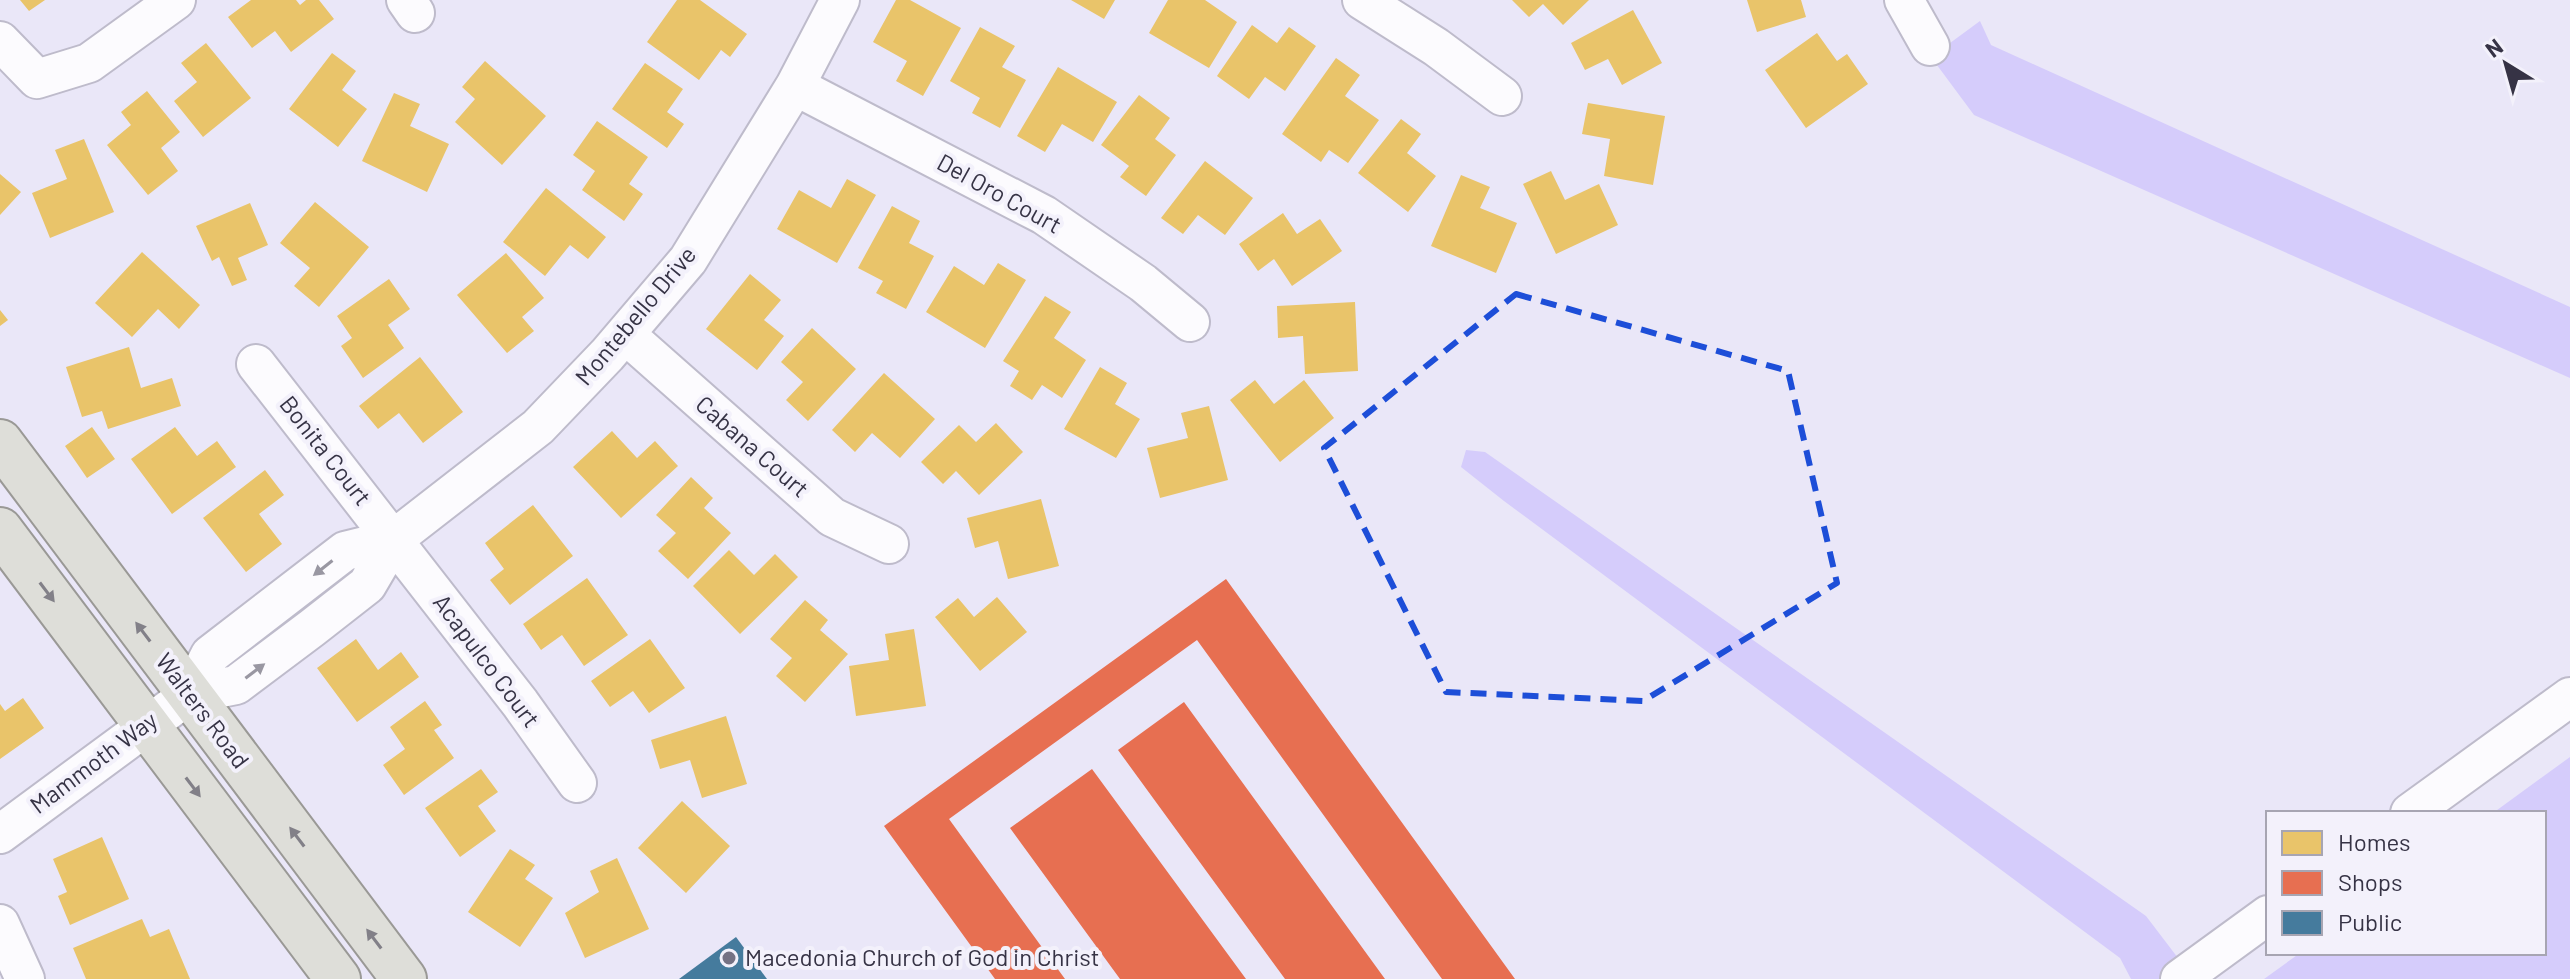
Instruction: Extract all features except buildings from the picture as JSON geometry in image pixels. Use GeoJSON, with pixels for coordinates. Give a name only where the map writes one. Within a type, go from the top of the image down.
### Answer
{"type":"FeatureCollection","features":[{"type":"Feature","properties":{"kind":"main road","name":"Walters Road"},"geometry":{"type":"LineString","coordinates":[[0,442],[404,979]]}},
{"type":"Feature","properties":{"kind":"main road"},"geometry":{"type":"LineString","coordinates":[[0,530],[338,979]]}},
{"type":"Feature","properties":{"kind":"street"},"geometry":{"type":"LineString","coordinates":[[0,41],[37,79],[89,63],[176,0]]}},
{"type":"Feature","properties":{"kind":"street","name":"Montebello Drive"},"geometry":{"type":"LineString","coordinates":[[190,694],[236,685],[367,585],[394,539],[538,427],[625,334],[688,260],[795,86],[840,0]]}},
{"type":"Feature","properties":{"kind":"street"},"geometry":{"type":"LineString","coordinates":[[1362,0],[1436,47],[1502,96]]}},
{"type":"Feature","properties":{"kind":"street"},"geometry":{"type":"LineString","coordinates":[[1904,0],[1930,46]]}},
{"type":"Feature","properties":{"kind":"street","name":"Del Oro Court"},"geometry":{"type":"LineString","coordinates":[[795,86],[1044,215],[1143,283],[1190,322]]}},
{"type":"Feature","properties":{"kind":"street","name":"Cabana Court"},"geometry":{"type":"LineString","coordinates":[[625,334],[832,517],[889,544]]}},
{"type":"Feature","properties":{"kind":"street","name":"Bonita Court"},"geometry":{"type":"LineString","coordinates":[[256,364],[394,539]]}},
{"type":"Feature","properties":{"kind":"street","name":"Acapulco Court"},"geometry":{"type":"LineString","coordinates":[[394,539],[577,783]]}},
{"type":"Feature","properties":{"kind":"street","name":"Mammoth Way"},"geometry":{"type":"LineString","coordinates":[[0,834],[190,694]]}},
{"type":"Feature","properties":{"kind":"street"},"geometry":{"type":"LineString","coordinates":[[2413,811],[2570,697]]}},
{"type":"Feature","properties":{"kind":"street"},"geometry":{"type":"LineString","coordinates":[[2180,979],[2266,916]]}},
{"type":"Feature","properties":{"kind":"street"},"geometry":{"type":"LineString","coordinates":[[0,924],[25,979]]}},
{"type":"Feature","properties":{"kind":"highlighted area"},"geometry":{"type":"Polygon","coordinates":[[[1516,294],[1788,371],[1837,583],[1643,701],[1446,692],[1324,448],[1516,294]]]}},
{"type":"Feature","properties":{"kind":"shaded area"},"geometry":{"type":"Polygon","coordinates":[[[1980,21],[1991,45],[2570,307],[2570,378],[1974,115],[1931,57],[1980,21]]]}},
{"type":"Feature","properties":{"kind":"shaded area"},"geometry":{"type":"Polygon","coordinates":[[[1466,450],[1485,452],[2146,916],[2194,979],[2131,979],[2120,958],[1461,467],[1466,450]]]}},
{"type":"Feature","properties":{"kind":"shaded area"},"geometry":{"type":"Polygon","coordinates":[[[2570,757],[2570,979],[2264,979],[2297,955],[2546,955],[2546,811],[2496,811],[2570,757]]]}},
{"type":"Feature","properties":{"kind":"place","name":"Macedonia Church of God in Christ"},"geometry":{"type":"Point","coordinates":[729,958]}}]}
